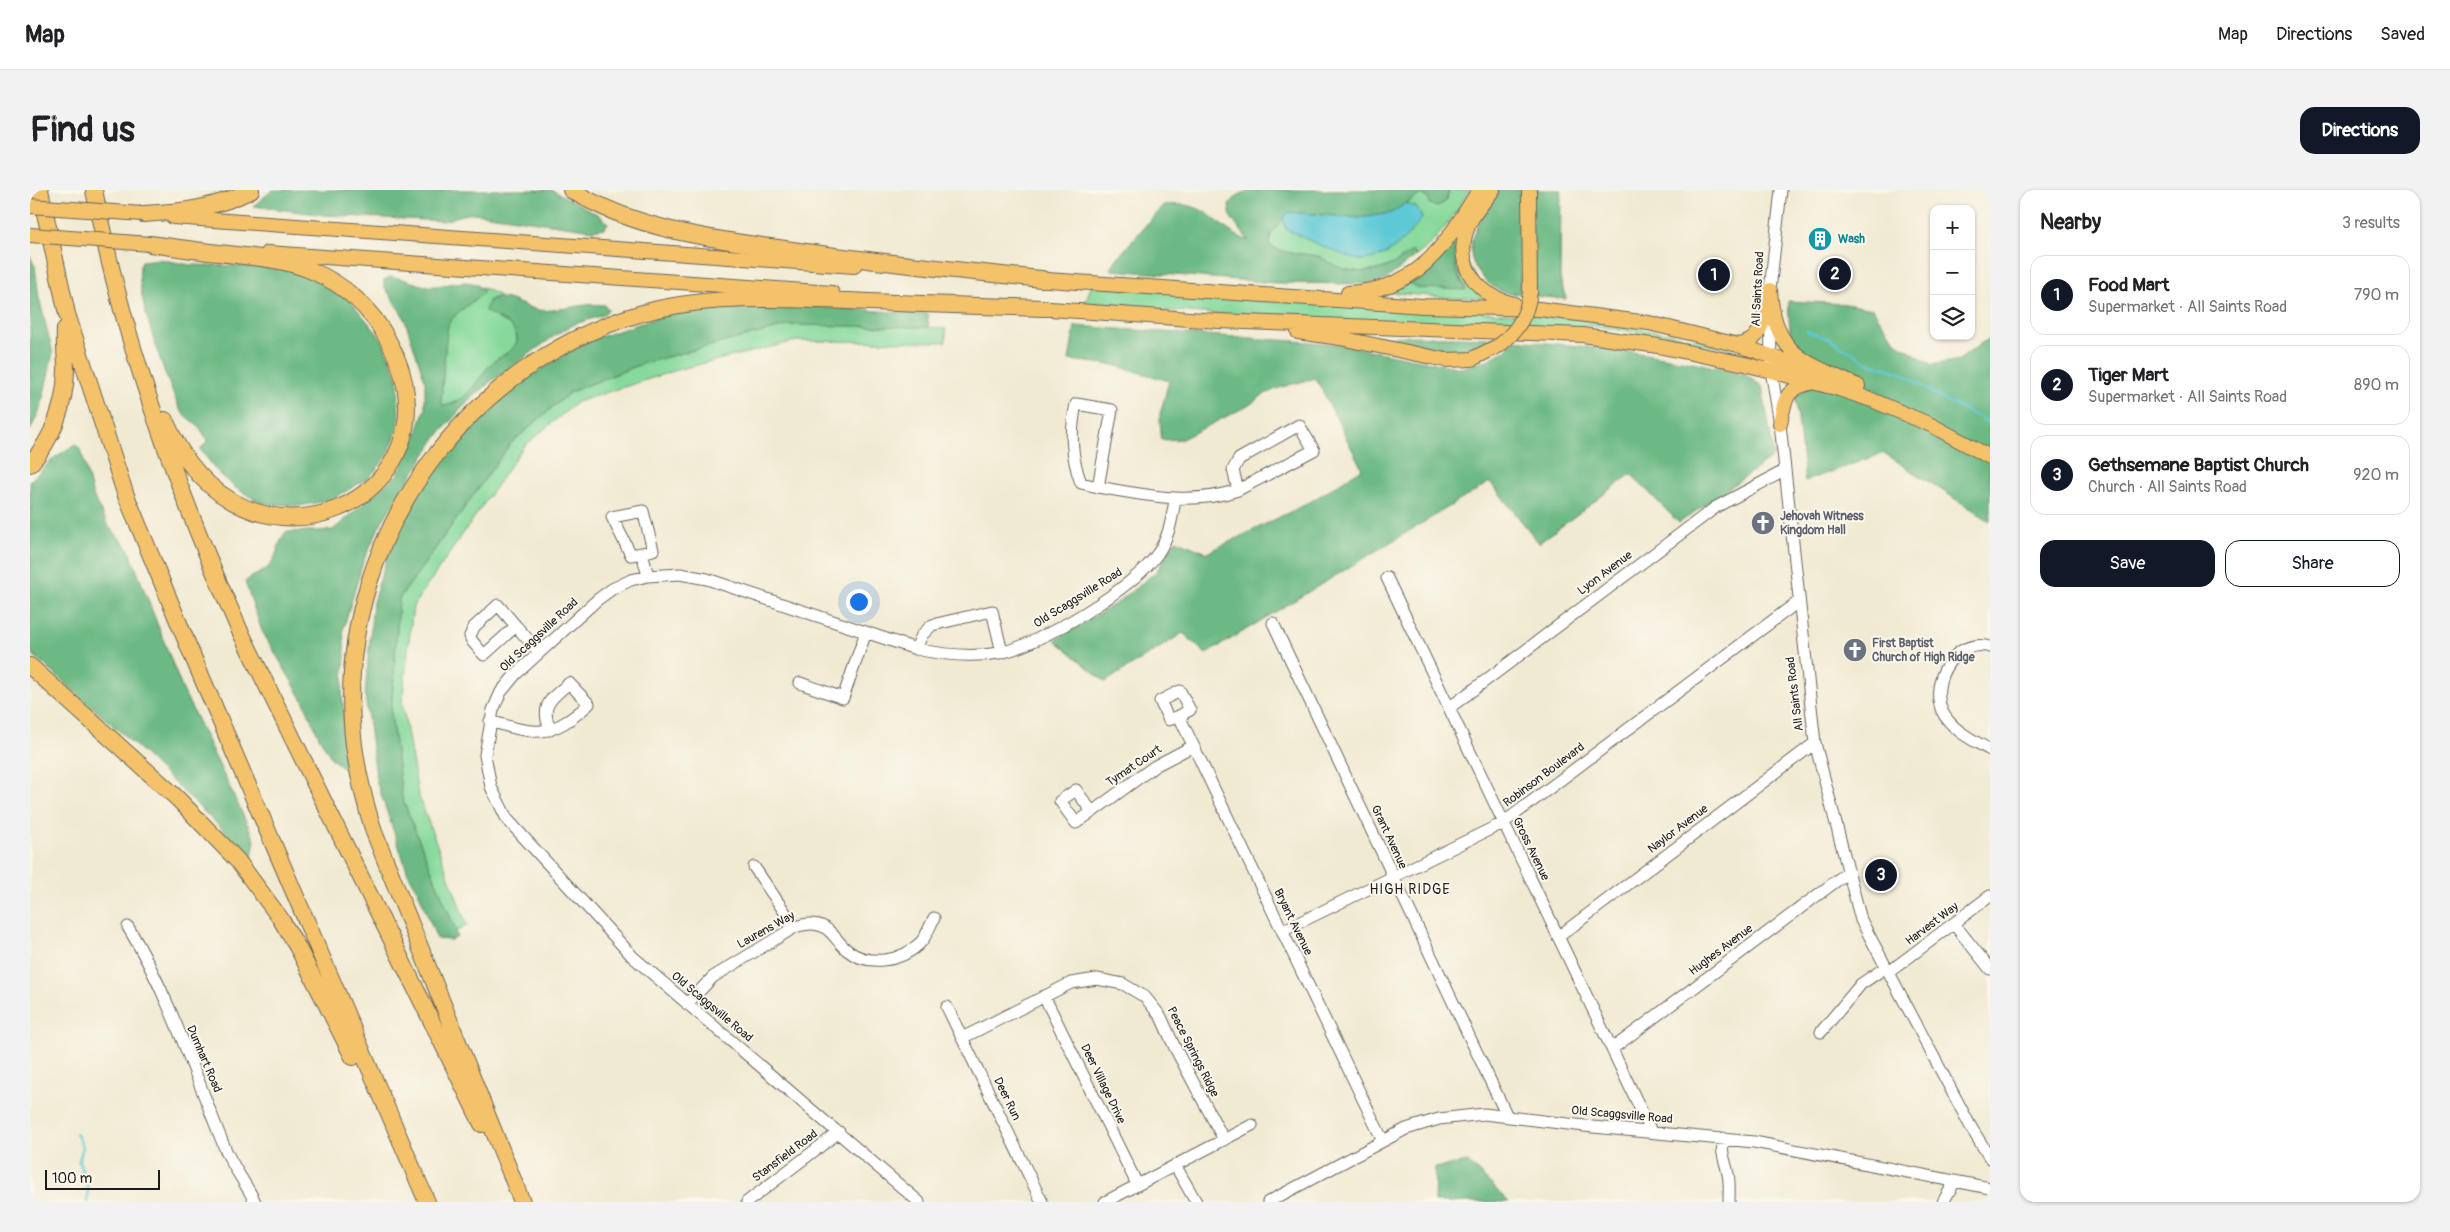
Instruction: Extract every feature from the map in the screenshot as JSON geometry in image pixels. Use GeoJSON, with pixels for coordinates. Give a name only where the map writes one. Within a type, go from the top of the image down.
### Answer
{"type":"FeatureCollection","features":[{"type":"Feature","properties":{"kind":"highway"},"geometry":{"type":"LineString","coordinates":[[40,190],[67,314],[125,492],[156,570],[427,1202]]}},
{"type":"Feature","properties":{"kind":"highway"},"geometry":{"type":"LineString","coordinates":[[94,190],[104,244],[127,328],[179,488],[239,629],[522,1202]]}},
{"type":"Feature","properties":{"kind":"highway"},"geometry":{"type":"LineString","coordinates":[[143,214],[196,210],[237,197],[251,190]]}},
{"type":"Feature","properties":{"kind":"highway"},"geometry":{"type":"LineString","coordinates":[[571,190],[597,204],[636,220],[697,236],[836,257],[1042,279]]}},
{"type":"Feature","properties":{"kind":"highway"},"geometry":{"type":"LineString","coordinates":[[127,328],[178,448],[202,479],[221,494],[241,506],[259,513],[294,518],[331,512],[347,505],[377,481],[390,464],[399,446],[405,425],[407,405],[400,366],[384,331],[373,316],[344,289],[328,279],[291,264],[150,244]]}},
{"type":"Feature","properties":{"kind":"highway"},"geometry":{"type":"LineString","coordinates":[[522,1202],[374,832],[366,806],[354,750],[352,683],[361,615],[370,580],[383,546],[395,517],[412,487],[453,434],[478,408],[512,379],[570,342],[594,331],[651,311],[699,302],[772,298],[1045,308]]}},
{"type":"Feature","properties":{"kind":"highway"},"geometry":{"type":"LineString","coordinates":[[30,464],[47,441],[63,399],[66,372],[64,339],[67,314]]}},
{"type":"Feature","properties":{"kind":"highway"},"geometry":{"type":"LineString","coordinates":[[30,666],[177,798],[215,836],[257,885],[280,918],[313,975],[427,1202]]}},
{"type":"Feature","properties":{"kind":"main road"},"geometry":{"type":"LineString","coordinates":[[1218,292],[1345,294],[1364,293],[1385,288],[1411,276],[1432,258],[1450,237],[1479,190]]}},
{"type":"Feature","properties":{"kind":"main road"},"geometry":{"type":"LineString","coordinates":[[1493,190],[1472,218],[1467,230],[1463,256],[1467,268],[1482,290],[1494,297],[1539,309]]}},
{"type":"Feature","properties":{"kind":"main road"},"geometry":{"type":"LineString","coordinates":[[1218,321],[1340,338],[1446,360],[1472,359],[1500,346],[1518,327],[1525,316],[1530,292],[1529,190]]}},
{"type":"Feature","properties":{"kind":"main road"},"geometry":{"type":"LineString","coordinates":[[30,206],[1423,306],[1539,309],[1649,323],[1738,345],[1771,363],[1814,381],[1872,400],[1931,425],[1990,457]]}},
{"type":"Feature","properties":{"kind":"main road"},"geometry":{"type":"LineString","coordinates":[[30,235],[1218,321],[1583,335],[1771,363],[1858,386]]}},
{"type":"Feature","properties":{"kind":"main road"},"geometry":{"type":"LineString","coordinates":[[1738,345],[1748,344],[1758,334],[1770,290]]}},
{"type":"Feature","properties":{"kind":"main road"},"geometry":{"type":"LineString","coordinates":[[1770,290],[1774,323],[1786,345],[1814,367],[1903,406],[1931,425]]}},
{"type":"Feature","properties":{"kind":"main road"},"geometry":{"type":"LineString","coordinates":[[1780,424],[1783,407],[1789,394],[1798,385],[1814,381]]}},
{"type":"Feature","properties":{"kind":"street","name":"All Saints Road"},"geometry":{"type":"LineString","coordinates":[[1781,190],[1770,290],[1771,363],[1780,424],[1815,743],[1847,873],[1861,920],[1972,1129],[1990,1158]]}},
{"type":"Feature","properties":{"kind":"street"},"geometry":{"type":"LineString","coordinates":[[1098,487],[1112,410],[1076,404],[1072,425],[1074,463],[1081,483],[1098,487],[1175,500],[1208,498],[1238,490],[1314,450],[1299,425],[1238,459],[1233,470],[1238,490]]}},
{"type":"Feature","properties":{"kind":"street","name":"Lyon Avenue"},"geometry":{"type":"LineString","coordinates":[[1449,708],[1710,511],[1784,471]]}},
{"type":"Feature","properties":{"kind":"street","name":"Old Scaggsville Road"},"geometry":{"type":"LineString","coordinates":[[919,1202],[687,1004],[628,951],[507,819],[497,801],[486,770],[485,755],[490,722],[497,701],[507,684],[539,652],[612,589],[631,580],[648,576],[680,574],[708,580],[916,648],[953,655],[981,655],[1002,652],[1051,632],[1141,574],[1164,543],[1173,518],[1175,500]]}},
{"type":"Feature","properties":{"kind":"street"},"geometry":{"type":"LineString","coordinates":[[642,553],[648,576]]}},
{"type":"Feature","properties":{"kind":"street","name":"Gross Avenue"},"geometry":{"type":"LineString","coordinates":[[1386,578],[1651,1131]]}},
{"type":"Feature","properties":{"kind":"street","name":"Robinson Boulevard"},"geometry":{"type":"LineString","coordinates":[[1282,930],[1503,822],[1798,601]]}},
{"type":"Feature","properties":{"kind":"street"},"geometry":{"type":"LineString","coordinates":[[916,648],[922,636],[932,625],[992,611],[1002,652]]}},
{"type":"Feature","properties":{"kind":"street","name":"Grant Avenue"},"geometry":{"type":"LineString","coordinates":[[1272,623],[1507,1116]]}},
{"type":"Feature","properties":{"kind":"street"},"geometry":{"type":"LineString","coordinates":[[516,626],[539,652]]}},
{"type":"Feature","properties":{"kind":"street"},"geometry":{"type":"LineString","coordinates":[[800,683],[843,698],[866,632]]}},
{"type":"Feature","properties":{"kind":"street"},"geometry":{"type":"LineString","coordinates":[[1990,647],[1973,647],[1956,656],[1943,671],[1939,689],[1939,702],[1951,724],[1990,750]]}},
{"type":"Feature","properties":{"kind":"street","name":"Bryant Avenue"},"geometry":{"type":"LineString","coordinates":[[1179,716],[1384,1141]]}},
{"type":"Feature","properties":{"kind":"street"},"geometry":{"type":"LineString","coordinates":[[490,722],[526,732],[550,730]]}},
{"type":"Feature","properties":{"kind":"street","name":"Naylor Avenue"},"geometry":{"type":"LineString","coordinates":[[1558,937],[1815,743]]}},
{"type":"Feature","properties":{"kind":"street","name":"Tymat Court"},"geometry":{"type":"LineString","coordinates":[[1092,812],[1155,766],[1193,746]]}},
{"type":"Feature","properties":{"kind":"street"},"geometry":{"type":"LineString","coordinates":[[754,867],[795,927]]}},
{"type":"Feature","properties":{"kind":"street","name":"Hughes Avenue"},"geometry":{"type":"LineString","coordinates":[[1612,1049],[1847,873]]}},
{"type":"Feature","properties":{"kind":"street","name":"Harvest Way"},"geometry":{"type":"LineString","coordinates":[[1821,1032],[1861,984],[1888,969],[1954,924],[1990,896]]}},
{"type":"Feature","properties":{"kind":"street","name":"Laurens Way"},"geometry":{"type":"LineString","coordinates":[[687,1004],[713,977],[804,923],[823,926],[853,954],[870,960],[880,961],[900,955],[920,943],[934,918]]}},
{"type":"Feature","properties":{"kind":"street"},"geometry":{"type":"LineString","coordinates":[[1954,924],[1990,969]]}},
{"type":"Feature","properties":{"kind":"street","name":"Dumhart Road"},"geometry":{"type":"LineString","coordinates":[[128,927],[147,962],[202,1089],[224,1148],[255,1202]]}},
{"type":"Feature","properties":{"kind":"street","name":"Peace Springs Ridge"},"geometry":{"type":"LineString","coordinates":[[962,1038],[1072,983],[1097,979],[1123,984],[1145,997],[1161,1017],[1175,1048],[1224,1140]]}},
{"type":"Feature","properties":{"kind":"street","name":"Deer Village Drive"},"geometry":{"type":"LineString","coordinates":[[1044,996],[1137,1184]]}},
{"type":"Feature","properties":{"kind":"street","name":"Deer Run"},"geometry":{"type":"LineString","coordinates":[[947,1007],[1042,1202]]}},
{"type":"Feature","properties":{"kind":"street","name":"Old Scaggsville Road"},"geometry":{"type":"LineString","coordinates":[[1268,1202],[1406,1130],[1438,1119],[1468,1115],[1507,1116],[1593,1127],[1723,1138],[1790,1147],[1954,1183],[1990,1188]]}},
{"type":"Feature","properties":{"kind":"street"},"geometry":{"type":"LineString","coordinates":[[1105,1202],[1252,1125]]}},
{"type":"Feature","properties":{"kind":"street","name":"Stansfield Road"},"geometry":{"type":"LineString","coordinates":[[747,1202],[839,1132]]}},
{"type":"Feature","properties":{"kind":"street"},"geometry":{"type":"LineString","coordinates":[[1723,1138],[1721,1156],[1728,1171],[1730,1184],[1728,1202]]}},
{"type":"Feature","properties":{"kind":"street"},"geometry":{"type":"LineString","coordinates":[[1176,1165],[1196,1202]]}},
{"type":"Feature","properties":{"kind":"street"},"geometry":{"type":"LineString","coordinates":[[1943,1202],[1954,1183]]}},
{"type":"Feature","properties":{"kind":"green space"},"geometry":{"type":"Polygon","coordinates":[[[273,190],[552,190],[599,215],[608,223],[605,228],[593,230],[474,213],[444,221],[325,215],[253,206],[273,190]]]}},
{"type":"Feature","properties":{"kind":"green space"},"geometry":{"type":"Polygon","coordinates":[[[1249,190],[1450,190],[1445,202],[1437,207],[1430,204],[1428,198],[1421,194],[1391,213],[1359,218],[1288,212],[1271,234],[1269,244],[1274,248],[1319,257],[1334,265],[1355,271],[1365,272],[1385,268],[1412,251],[1416,256],[1385,280],[1368,284],[1276,283],[1112,270],[1110,267],[1163,205],[1192,207],[1202,211],[1236,235],[1249,241],[1231,218],[1229,205],[1237,196],[1249,190]]]}},
{"type":"Feature","properties":{"kind":"green space"},"geometry":{"type":"Polygon","coordinates":[[[1450,190],[1470,190],[1439,234],[1424,250],[1416,256],[1412,251],[1385,268],[1365,272],[1344,269],[1319,257],[1285,252],[1269,244],[1271,234],[1283,218],[1286,229],[1359,260],[1388,253],[1417,208],[1406,203],[1421,194],[1428,198],[1445,202],[1450,190]]]}},
{"type":"Feature","properties":{"kind":"green space"},"geometry":{"type":"Polygon","coordinates":[[[1500,190],[1523,190],[1520,293],[1516,294],[1498,290],[1492,286],[1480,274],[1473,262],[1471,250],[1472,238],[1477,226],[1500,190]]]}},
{"type":"Feature","properties":{"kind":"green space"},"geometry":{"type":"Polygon","coordinates":[[[1532,190],[1561,190],[1560,278],[1566,299],[1534,296],[1532,190]]]}},
{"type":"Feature","properties":{"kind":"green space"},"geometry":{"type":"Polygon","coordinates":[[[1466,215],[1459,247],[1487,298],[1453,298],[1383,292],[1413,278],[1417,288],[1466,289],[1454,260],[1453,244],[1466,215]]]}},
{"type":"Feature","properties":{"kind":"green space"},"geometry":{"type":"Polygon","coordinates":[[[1453,237],[1456,271],[1466,290],[1417,288],[1411,283],[1413,278],[1453,237]]]}},
{"type":"Feature","properties":{"kind":"green space"},"geometry":{"type":"Polygon","coordinates":[[[30,256],[35,266],[39,298],[53,353],[41,407],[30,431],[30,256]]]}},
{"type":"Feature","properties":{"kind":"green space"},"geometry":{"type":"Polygon","coordinates":[[[159,259],[190,265],[290,267],[348,298],[381,338],[398,378],[399,427],[387,456],[370,477],[331,500],[299,506],[261,503],[234,487],[216,470],[200,449],[207,442],[204,435],[179,407],[159,356],[145,309],[139,272],[142,261],[159,259]]]}},
{"type":"Feature","properties":{"kind":"green space"},"geometry":{"type":"Polygon","coordinates":[[[390,277],[428,286],[473,283],[484,292],[449,323],[445,347],[441,401],[444,406],[460,400],[466,395],[492,363],[512,349],[517,341],[515,332],[508,324],[485,311],[489,300],[496,298],[508,299],[545,311],[597,304],[605,305],[608,310],[603,315],[575,324],[557,334],[490,382],[461,409],[435,439],[381,523],[363,562],[343,630],[345,655],[342,693],[349,760],[348,766],[342,767],[332,759],[319,737],[304,702],[262,631],[245,582],[265,570],[271,564],[281,539],[286,532],[333,530],[398,474],[414,442],[425,408],[425,381],[404,317],[384,286],[384,280],[390,277]]]}},
{"type":"Feature","properties":{"kind":"green space"},"geometry":{"type":"Polygon","coordinates":[[[481,287],[500,296],[489,300],[497,318],[513,327],[517,341],[510,351],[487,369],[467,394],[453,404],[444,406],[441,401],[448,323],[484,292],[481,287]]]}},
{"type":"Feature","properties":{"kind":"green space"},"geometry":{"type":"Polygon","coordinates":[[[1091,287],[1566,317],[1696,339],[1747,355],[1673,338],[1585,325],[1555,328],[1308,320],[1084,305],[1091,287]]]}},
{"type":"Feature","properties":{"kind":"green space"},"geometry":{"type":"Polygon","coordinates":[[[1788,301],[1846,304],[1873,309],[1896,342],[1932,365],[1959,360],[1983,342],[1990,340],[1990,521],[1884,453],[1805,481],[1793,375],[1788,301]]]}},
{"type":"Feature","properties":{"kind":"green space"},"geometry":{"type":"Polygon","coordinates":[[[757,305],[928,314],[928,327],[790,325],[644,363],[570,392],[510,444],[399,599],[391,713],[402,798],[456,931],[457,937],[451,940],[437,939],[418,891],[408,873],[377,783],[365,696],[373,602],[391,545],[422,485],[477,418],[527,378],[588,341],[671,313],[757,305]]]}},
{"type":"Feature","properties":{"kind":"green space"},"geometry":{"type":"Polygon","coordinates":[[[790,325],[928,327],[946,329],[946,342],[796,341],[680,369],[577,402],[523,447],[413,606],[402,702],[418,794],[467,926],[456,931],[402,798],[391,713],[399,599],[510,444],[570,392],[644,363],[790,325]]]}},
{"type":"Feature","properties":{"kind":"green space"},"geometry":{"type":"Polygon","coordinates":[[[1075,326],[1337,344],[1461,368],[1488,360],[1505,350],[1514,340],[1621,350],[1692,362],[1742,373],[1762,386],[1774,456],[1679,523],[1631,474],[1539,543],[1490,482],[1206,654],[1183,633],[1105,682],[1055,640],[1117,603],[1156,572],[1176,540],[1207,553],[1310,502],[1362,469],[1316,378],[1273,390],[1251,404],[1182,439],[1161,440],[1160,414],[1169,381],[1114,365],[1069,360],[1075,326]]]}},
{"type":"Feature","properties":{"kind":"green space"},"geometry":{"type":"Polygon","coordinates":[[[1374,337],[1500,338],[1472,352],[1446,354],[1376,340],[1374,337]]]}},
{"type":"Feature","properties":{"kind":"green space"},"geometry":{"type":"Polygon","coordinates":[[[75,444],[81,450],[93,496],[108,525],[128,548],[182,688],[255,840],[252,858],[138,748],[30,652],[30,481],[53,459],[75,444]]]}},
{"type":"Feature","properties":{"kind":"green space"},"geometry":{"type":"Polygon","coordinates":[[[1468,1162],[1509,1202],[1434,1202],[1435,1168],[1468,1162]]]}},
{"type":"Feature","properties":{"kind":"water"},"geometry":{"type":"Polygon","coordinates":[[[1406,203],[1417,208],[1422,218],[1403,241],[1388,252],[1370,259],[1354,259],[1286,229],[1283,218],[1288,212],[1359,218],[1391,213],[1406,203]]]}},
{"type":"Feature","properties":{"kind":"waterway"},"geometry":{"type":"LineString","coordinates":[[1807,331],[1829,339],[1870,363],[1902,373],[1944,400],[1990,423]]}},
{"type":"Feature","properties":{"kind":"waterway"},"geometry":{"type":"LineString","coordinates":[[76,1133],[83,1147],[79,1161],[88,1188],[87,1202]]}},
{"type":"Feature","properties":{"kind":"place","name":"Wash"},"geometry":{"type":"Point","coordinates":[1820,239]}},
{"type":"Feature","properties":{"kind":"place","name":"Tiger Mart"},"geometry":{"type":"Point","coordinates":[1835,274]}},
{"type":"Feature","properties":{"kind":"place","name":"Food Mart"},"geometry":{"type":"Point","coordinates":[1714,275]}},
{"type":"Feature","properties":{"kind":"place","name":"Jehovah Witness Kingdom Hall"},"geometry":{"type":"Point","coordinates":[1763,523]}},
{"type":"Feature","properties":{"kind":"place","name":"First Baptist Church of High Ridge"},"geometry":{"type":"Point","coordinates":[1855,650]}},
{"type":"Feature","properties":{"kind":"place","name":"Gethsemane Baptist Church"},"geometry":{"type":"Point","coordinates":[1881,875]}},
{"type":"Feature","properties":{"kind":"district","name":"HIGH RIDGE"},"geometry":{"type":"Point","coordinates":[1410,889]}}]}
